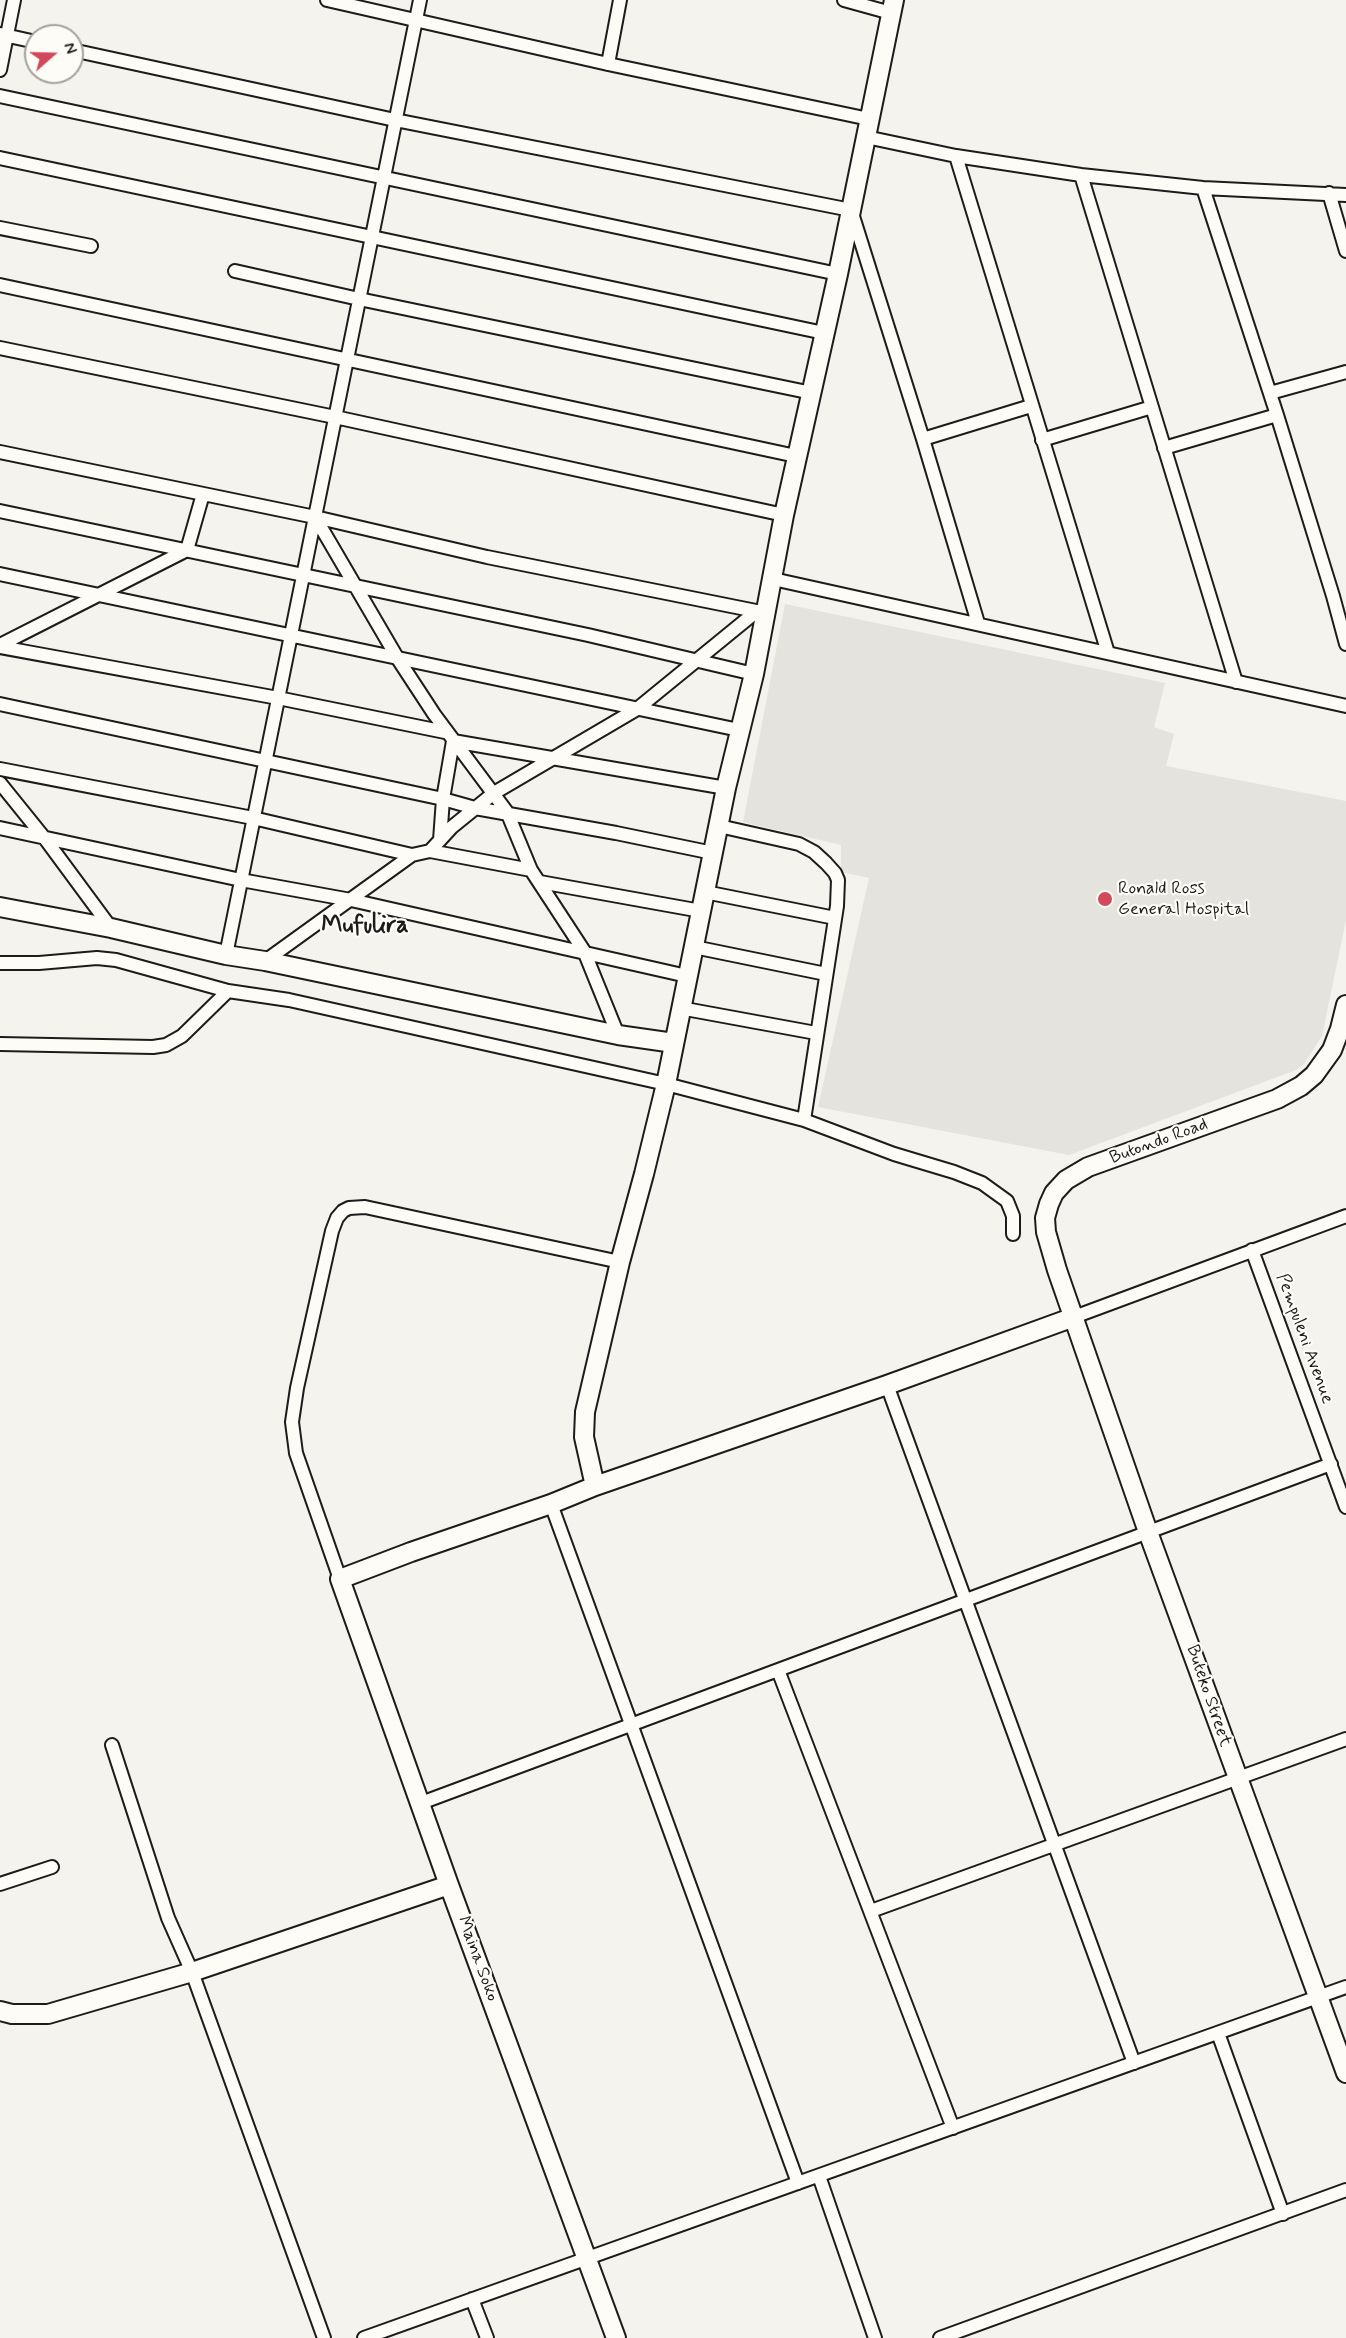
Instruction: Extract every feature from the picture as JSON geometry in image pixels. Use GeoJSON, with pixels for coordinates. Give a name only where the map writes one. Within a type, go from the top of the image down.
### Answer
{"type":"FeatureCollection","features":[{"type":"Feature","properties":{"kind":"street"},"geometry":{"type":"LineString","coordinates":[[0,70],[3,35],[14,0]]}},
{"type":"Feature","properties":{"kind":"street"},"geometry":{"type":"LineString","coordinates":[[327,0],[608,64],[868,128],[956,156],[1081,176],[1203,188],[1346,195]]}},
{"type":"Feature","properties":{"kind":"street"},"geometry":{"type":"LineString","coordinates":[[226,955],[420,0]]}},
{"type":"Feature","properties":{"kind":"street"},"geometry":{"type":"LineString","coordinates":[[608,64],[620,0]]}},
{"type":"Feature","properties":{"kind":"street"},"geometry":{"type":"LineString","coordinates":[[595,1485],[584,1437],[585,1412],[620,1262],[666,1084],[726,788],[754,674],[762,612],[773,579],[796,456],[838,274],[893,6],[844,0]]}},
{"type":"Feature","properties":{"kind":"street"},"geometry":{"type":"LineString","coordinates":[[3,35],[24,39]]}},
{"type":"Feature","properties":{"kind":"street"},"geometry":{"type":"LineString","coordinates":[[84,53],[395,120],[851,210]]}},
{"type":"Feature","properties":{"kind":"street"},"geometry":{"type":"LineString","coordinates":[[0,96],[615,229],[838,274]]}},
{"type":"Feature","properties":{"kind":"street"},"geometry":{"type":"LineString","coordinates":[[956,156],[1108,653]]}},
{"type":"Feature","properties":{"kind":"street"},"geometry":{"type":"LineString","coordinates":[[0,158],[824,333]]}},
{"type":"Feature","properties":{"kind":"street"},"geometry":{"type":"LineString","coordinates":[[1081,176],[1236,682]]}},
{"type":"Feature","properties":{"kind":"street"},"geometry":{"type":"LineString","coordinates":[[1203,188],[1277,415],[1346,644]]}},
{"type":"Feature","properties":{"kind":"street"},"geometry":{"type":"LineString","coordinates":[[1329,193],[1346,251]]}},
{"type":"Feature","properties":{"kind":"street"},"geometry":{"type":"LineString","coordinates":[[851,210],[978,623]]}},
{"type":"Feature","properties":{"kind":"street"},"geometry":{"type":"LineString","coordinates":[[0,228],[91,246]]}},
{"type":"Feature","properties":{"kind":"street"},"geometry":{"type":"LineString","coordinates":[[235,271],[812,393]]}},
{"type":"Feature","properties":{"kind":"street"},"geometry":{"type":"LineString","coordinates":[[0,285],[796,456]]}},
{"type":"Feature","properties":{"kind":"street"},"geometry":{"type":"LineString","coordinates":[[0,348],[335,417],[784,515]]}},
{"type":"Feature","properties":{"kind":"street"},"geometry":{"type":"LineString","coordinates":[[1270,393],[1346,372]]}},
{"type":"Feature","properties":{"kind":"street"},"geometry":{"type":"LineString","coordinates":[[923,439],[1031,406]]}},
{"type":"Feature","properties":{"kind":"street"},"geometry":{"type":"LineString","coordinates":[[1042,440],[1152,407]]}},
{"type":"Feature","properties":{"kind":"street"},"geometry":{"type":"LineString","coordinates":[[1164,448],[1277,415]]}},
{"type":"Feature","properties":{"kind":"street"},"geometry":{"type":"LineString","coordinates":[[0,452],[315,517],[487,557],[762,612]]}},
{"type":"Feature","properties":{"kind":"street"},"geometry":{"type":"LineString","coordinates":[[0,646],[187,550],[203,494]]}},
{"type":"Feature","properties":{"kind":"street"},"geometry":{"type":"LineString","coordinates":[[0,512],[588,635],[754,674]]}},
{"type":"Feature","properties":{"kind":"street"},"geometry":{"type":"LineString","coordinates":[[315,517],[398,659],[449,736],[507,812],[531,870],[584,951],[618,1035]]}},
{"type":"Feature","properties":{"kind":"street"},"geometry":{"type":"LineString","coordinates":[[0,574],[739,730]]}},
{"type":"Feature","properties":{"kind":"street"},"geometry":{"type":"LineString","coordinates":[[773,579],[1346,706]]}},
{"type":"Feature","properties":{"kind":"street"},"geometry":{"type":"LineString","coordinates":[[430,851],[452,827],[494,793],[637,709],[762,612]]}},
{"type":"Feature","properties":{"kind":"street"},"geometry":{"type":"LineString","coordinates":[[0,646],[278,698],[553,759],[726,788]]}},
{"type":"Feature","properties":{"kind":"street"},"geometry":{"type":"LineString","coordinates":[[0,704],[443,799],[475,808],[507,812],[713,853]]}},
{"type":"Feature","properties":{"kind":"street"},"geometry":{"type":"LineString","coordinates":[[440,840],[449,736]]}},
{"type":"Feature","properties":{"kind":"street"},"geometry":{"type":"LineString","coordinates":[[0,769],[254,818],[412,855]]}},
{"type":"Feature","properties":{"kind":"street"},"geometry":{"type":"LineString","coordinates":[[0,783],[46,840],[111,928]]}},
{"type":"Feature","properties":{"kind":"street"},"geometry":{"type":"LineString","coordinates":[[719,826],[799,844],[814,852],[835,873],[838,880],[835,918],[804,1120]]}},
{"type":"Feature","properties":{"kind":"street"},"geometry":{"type":"LineString","coordinates":[[0,828],[46,840],[351,900],[687,976]]}},
{"type":"Feature","properties":{"kind":"street"},"geometry":{"type":"LineString","coordinates":[[265,961],[412,855],[430,851],[531,870]]}},
{"type":"Feature","properties":{"kind":"street"},"geometry":{"type":"LineString","coordinates":[[540,882],[700,911]]}},
{"type":"Feature","properties":{"kind":"street"},"geometry":{"type":"LineString","coordinates":[[705,892],[835,918]]}},
{"type":"Feature","properties":{"kind":"street"},"geometry":{"type":"LineString","coordinates":[[0,906],[618,1035],[674,1043]]}},
{"type":"Feature","properties":{"kind":"street"},"geometry":{"type":"LineString","coordinates":[[694,948],[826,974]]}},
{"type":"Feature","properties":{"kind":"street"},"geometry":{"type":"LineString","coordinates":[[0,963],[39,963],[97,958],[116,960],[228,991],[349,1012],[666,1084],[804,1120],[894,1154],[982,1183],[1007,1201],[1013,1216],[1013,1234]]}},
{"type":"Feature","properties":{"kind":"street"},"geometry":{"type":"LineString","coordinates":[[0,1044],[166,1046],[182,1036],[228,991]]}},
{"type":"Feature","properties":{"kind":"street","name":"Butondo Road"},"geometry":{"type":"LineString","coordinates":[[1074,1317],[1046,1232],[1047,1211],[1054,1193],[1066,1180],[1088,1167],[1277,1099],[1301,1086],[1314,1075],[1332,1050],[1341,1029],[1346,1005]]}},
{"type":"Feature","properties":{"kind":"street"},"geometry":{"type":"LineString","coordinates":[[680,1008],[816,1033]]}},
{"type":"Feature","properties":{"kind":"street"},"geometry":{"type":"LineString","coordinates":[[620,1262],[365,1207],[358,1206],[343,1211],[337,1218],[332,1231],[297,1388],[292,1422],[296,1453],[302,1474],[340,1579],[551,1504],[595,1485],[887,1385],[1346,1216]]}},
{"type":"Feature","properties":{"kind":"street","name":"Pempuleni Avenue"},"geometry":{"type":"LineString","coordinates":[[1252,1250],[1346,1508]]}},
{"type":"Feature","properties":{"kind":"street","name":"Buteko Street"},"geometry":{"type":"LineString","coordinates":[[1074,1317],[1148,1532],[1346,2073]]}},
{"type":"Feature","properties":{"kind":"street"},"geometry":{"type":"LineString","coordinates":[[887,1385],[964,1602],[1134,2063]]}},
{"type":"Feature","properties":{"kind":"street"},"geometry":{"type":"LineString","coordinates":[[421,1803],[1331,1464]]}},
{"type":"Feature","properties":{"kind":"street"},"geometry":{"type":"LineString","coordinates":[[551,1504],[798,2183]]}},
{"type":"Feature","properties":{"kind":"street","name":"Maina Soko"},"geometry":{"type":"LineString","coordinates":[[340,1579],[449,1885],[616,2338]]}},
{"type":"Feature","properties":{"kind":"street"},"geometry":{"type":"LineString","coordinates":[[778,1670],[953,2127]]}},
{"type":"Feature","properties":{"kind":"street"},"geometry":{"type":"LineString","coordinates":[[871,1911],[1346,1739]]}},
{"type":"Feature","properties":{"kind":"street"},"geometry":{"type":"LineString","coordinates":[[112,1745],[168,1918],[192,1972],[324,2338]]}},
{"type":"Feature","properties":{"kind":"street"},"geometry":{"type":"LineString","coordinates":[[0,1884],[52,1867]]}},
{"type":"Feature","properties":{"kind":"street"},"geometry":{"type":"LineString","coordinates":[[0,2011],[12,2014],[48,2014],[192,1972],[449,1885]]}},
{"type":"Feature","properties":{"kind":"street"},"geometry":{"type":"LineString","coordinates":[[364,2338],[1346,1987]]}},
{"type":"Feature","properties":{"kind":"street"},"geometry":{"type":"LineString","coordinates":[[1218,2033],[1283,2214]]}},
{"type":"Feature","properties":{"kind":"street"},"geometry":{"type":"LineString","coordinates":[[819,2176],[875,2338]]}},
{"type":"Feature","properties":{"kind":"street"},"geometry":{"type":"LineString","coordinates":[[940,2338],[1346,2190]]}},
{"type":"Feature","properties":{"kind":"street"},"geometry":{"type":"LineString","coordinates":[[472,2299],[487,2338]]}},
{"type":"Feature","properties":{"kind":"shaded area","name":"Ronald Ross General Hospital"},"geometry":{"type":"Polygon","coordinates":[[[785,604],[1165,683],[1154,727],[1174,734],[1166,766],[1346,801],[1346,920],[1322,1036],[1304,1064],[1296,1070],[1069,1155],[818,1107],[869,878],[841,872],[841,845],[743,822],[785,604]]]}},
{"type":"Feature","properties":{"kind":"place","name":"Ronald Ross General Hospital"},"geometry":{"type":"Point","coordinates":[1105,899]}},
{"type":"Feature","properties":{"kind":"district","name":"Mufulira"},"geometry":{"type":"Point","coordinates":[365,927]}}]}
